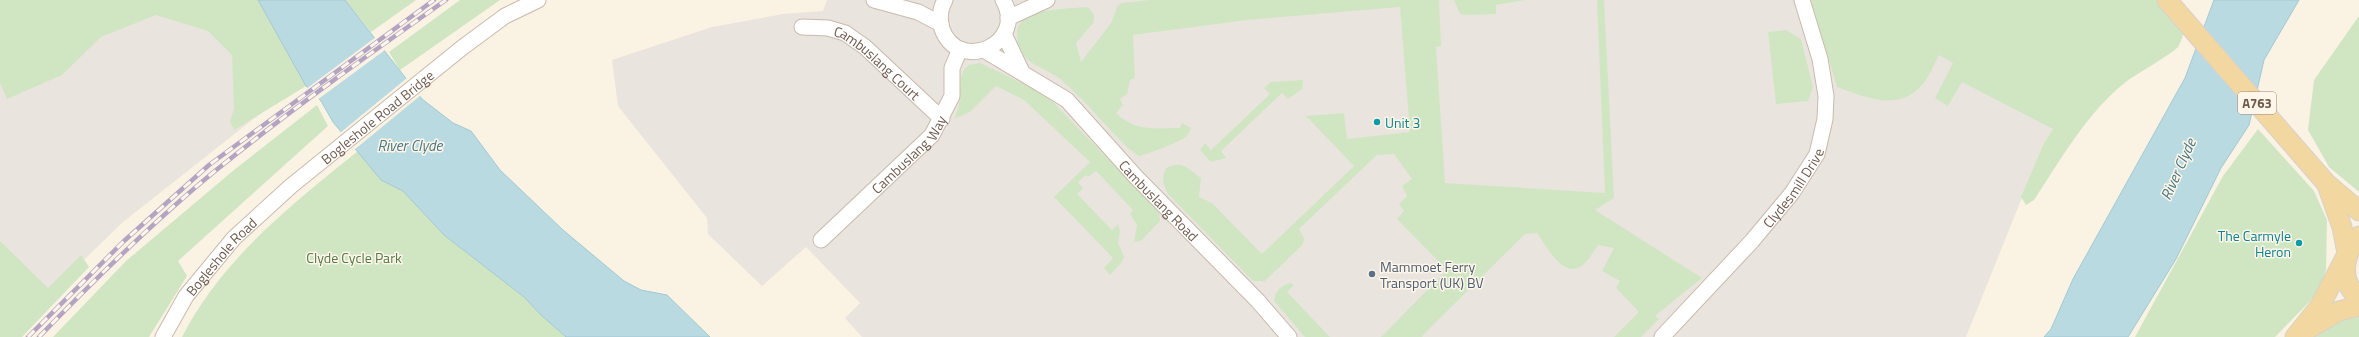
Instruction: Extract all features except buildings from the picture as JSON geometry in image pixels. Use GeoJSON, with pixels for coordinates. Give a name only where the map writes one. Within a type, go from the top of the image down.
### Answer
{"type":"FeatureCollection","features":[{"type":"Feature","properties":{"kind":"main road","name":"A763"},"geometry":{"type":"LineString","coordinates":[[2167,0],[2326,183],[2344,200],[2359,211]]}},
{"type":"Feature","properties":{"kind":"main road","name":"A763"},"geometry":{"type":"LineString","coordinates":[[2326,183],[2342,227],[2346,256]]}},
{"type":"Feature","properties":{"kind":"main road"},"geometry":{"type":"LineString","coordinates":[[2295,337],[2320,306],[2346,256],[2359,236]]}},
{"type":"Feature","properties":{"kind":"main road"},"geometry":{"type":"LineString","coordinates":[[2346,256],[2345,272],[2348,284],[2359,298]]}},
{"type":"Feature","properties":{"kind":"main road"},"geometry":{"type":"LineString","coordinates":[[2295,337],[2328,316],[2348,307],[2359,306]]}},
{"type":"Feature","properties":{"kind":"street","name":"Bogleshole Road Bridge"},"geometry":{"type":"LineString","coordinates":[[291,186],[463,47],[504,16],[538,0]]}},
{"type":"Feature","properties":{"kind":"street"},"geometry":{"type":"LineString","coordinates":[[879,2],[918,0]]}},
{"type":"Feature","properties":{"kind":"street"},"geometry":{"type":"LineString","coordinates":[[946,0],[940,14],[944,34],[951,43],[960,49],[972,52],[984,50],[999,41],[1004,34],[1008,18],[1003,0]]}},
{"type":"Feature","properties":{"kind":"street"},"geometry":{"type":"LineString","coordinates":[[1008,18],[1047,0]]}},
{"type":"Feature","properties":{"kind":"street","name":"Clydesmill Drive"},"geometry":{"type":"LineString","coordinates":[[1662,337],[1752,241],[1792,193],[1817,154],[1825,119],[1826,96],[1820,59],[1802,0]]}},
{"type":"Feature","properties":{"kind":"street"},"geometry":{"type":"LineString","coordinates":[[879,2],[918,12],[941,24]]}},
{"type":"Feature","properties":{"kind":"street","name":"Cambuslang Court"},"geometry":{"type":"LineString","coordinates":[[802,27],[828,28],[845,33],[865,47],[942,119]]}},
{"type":"Feature","properties":{"kind":"street"},"geometry":{"type":"LineString","coordinates":[[1004,34],[1022,72]]}},
{"type":"Feature","properties":{"kind":"street","name":"Cambuslang Way"},"geometry":{"type":"LineString","coordinates":[[821,240],[932,135],[942,119],[952,96],[952,68],[960,49]]}},
{"type":"Feature","properties":{"kind":"street","name":"Cambuslang Road"},"geometry":{"type":"LineString","coordinates":[[984,50],[1067,100],[1136,177],[1198,238],[1289,337]]}},
{"type":"Feature","properties":{"kind":"street","name":"Bogleshole Road"},"geometry":{"type":"LineString","coordinates":[[163,337],[186,296],[234,238],[291,186]]}},
{"type":"Feature","properties":{"kind":"shaded area"},"geometry":{"type":"Polygon","coordinates":[[[0,0],[248,0],[298,84],[123,222],[4,337],[0,337],[0,0]]]}},
{"type":"Feature","properties":{"kind":"shaded area"},"geometry":{"type":"Polygon","coordinates":[[[827,0],[2139,0],[2043,145],[1966,337],[862,337],[845,318],[860,303],[806,247],[762,286],[708,234],[707,218],[618,106],[612,60],[712,27],[783,14],[823,11],[827,0]]]}},
{"type":"Feature","properties":{"kind":"green space"},"geometry":{"type":"Polygon","coordinates":[[[0,0],[258,0],[306,86],[234,130],[230,121],[234,109],[232,55],[208,31],[156,15],[101,37],[62,75],[7,99],[0,83],[0,0]]]}},
{"type":"Feature","properties":{"kind":"green space"},"geometry":{"type":"Polygon","coordinates":[[[345,0],[416,0],[371,32],[345,0]]]}},
{"type":"Feature","properties":{"kind":"green space"},"geometry":{"type":"Polygon","coordinates":[[[460,0],[500,0],[400,70],[389,52],[460,0]]]}},
{"type":"Feature","properties":{"kind":"green space"},"geometry":{"type":"Polygon","coordinates":[[[1150,0],[1439,0],[1441,46],[1436,47],[1445,183],[1605,193],[1597,0],[1604,0],[1614,198],[1595,210],[1702,278],[1655,316],[1659,319],[1641,337],[1614,337],[1639,312],[1616,288],[1620,281],[1602,271],[1614,248],[1598,245],[1585,263],[1578,268],[1570,269],[1557,261],[1537,233],[1525,234],[1422,336],[1423,337],[1381,337],[1447,270],[1397,219],[1404,211],[1399,204],[1407,196],[1402,186],[1412,179],[1394,154],[1377,155],[1299,229],[1304,238],[1303,244],[1265,281],[1253,281],[1168,194],[1163,181],[1166,168],[1177,165],[1185,166],[1201,178],[1199,197],[1212,203],[1262,254],[1354,166],[1306,116],[1344,113],[1347,139],[1410,132],[1400,7],[1247,20],[1133,35],[1135,78],[1130,80],[1127,94],[1120,99],[1123,105],[1116,113],[1131,123],[1146,128],[1180,128],[1182,123],[1191,128],[1186,137],[1183,139],[1156,151],[1139,156],[1129,149],[1060,79],[1028,60],[1021,52],[1017,36],[1018,27],[1024,20],[1033,15],[1056,9],[1088,7],[1094,15],[1094,22],[1076,43],[1081,62],[1111,23],[1118,5],[1122,3],[1150,0]]]}},
{"type":"Feature","properties":{"kind":"green space"},"geometry":{"type":"Polygon","coordinates":[[[1454,0],[1525,0],[1496,5],[1496,14],[1467,15],[1460,14],[1454,0]]]}},
{"type":"Feature","properties":{"kind":"green space"},"geometry":{"type":"Polygon","coordinates":[[[1811,0],[2160,0],[2184,31],[2180,43],[2175,50],[2127,81],[2113,93],[2087,121],[2034,200],[2026,205],[2021,197],[2043,145],[2053,129],[1962,82],[1948,106],[1935,98],[1953,63],[1939,55],[1926,80],[1917,91],[1906,97],[1895,100],[1872,99],[1837,87],[1811,0]]]}},
{"type":"Feature","properties":{"kind":"green space"},"geometry":{"type":"Polygon","coordinates":[[[2359,16],[2359,192],[2329,167],[2308,130],[2314,80],[2359,16]]]}},
{"type":"Feature","properties":{"kind":"green space"},"geometry":{"type":"Polygon","coordinates":[[[1786,30],[1801,39],[1813,87],[1808,101],[1776,104],[1768,32],[1786,30]]]}},
{"type":"Feature","properties":{"kind":"green space"},"geometry":{"type":"Polygon","coordinates":[[[980,63],[1028,86],[1052,101],[1159,212],[1160,221],[1141,241],[1134,242],[1137,225],[1130,214],[1133,210],[1096,171],[1088,177],[1086,175],[1078,182],[1083,188],[1077,194],[1112,230],[1118,224],[1120,231],[1118,243],[1124,257],[1122,262],[1110,275],[1104,268],[1113,258],[1054,197],[1090,162],[1024,100],[996,86],[970,112],[954,119],[959,106],[961,77],[964,69],[969,65],[980,63]]]}},
{"type":"Feature","properties":{"kind":"green space"},"geometry":{"type":"Polygon","coordinates":[[[1303,80],[1302,89],[1288,99],[1282,93],[1221,151],[1226,158],[1211,162],[1200,150],[1205,143],[1211,150],[1270,94],[1264,88],[1271,82],[1303,80]]]}},
{"type":"Feature","properties":{"kind":"green space"},"geometry":{"type":"Polygon","coordinates":[[[317,105],[328,126],[178,261],[187,276],[149,337],[53,337],[126,261],[234,170],[317,105]]]}},
{"type":"Feature","properties":{"kind":"green space"},"geometry":{"type":"Polygon","coordinates":[[[2258,129],[2314,191],[2327,220],[2326,270],[2318,293],[2275,337],[2135,337],[2223,176],[2258,129]]]}},
{"type":"Feature","properties":{"kind":"green space","name":"Clyde Cycle Park"},"geometry":{"type":"Polygon","coordinates":[[[358,151],[381,180],[403,191],[444,235],[524,297],[541,315],[566,337],[182,337],[198,309],[238,258],[283,213],[358,151]]]}},
{"type":"Feature","properties":{"kind":"green space"},"geometry":{"type":"Polygon","coordinates":[[[0,241],[48,288],[81,255],[89,267],[22,337],[0,337],[0,241]]]}},
{"type":"Feature","properties":{"kind":"green space"},"geometry":{"type":"Polygon","coordinates":[[[1290,283],[1294,285],[1287,292],[1330,337],[1305,337],[1274,301],[1279,289],[1290,283]]]}},
{"type":"Feature","properties":{"kind":"green space"},"geometry":{"type":"Polygon","coordinates":[[[2359,311],[2359,337],[2309,337],[2359,311]]]}},
{"type":"Feature","properties":{"kind":"water","name":"River Clyde"},"geometry":{"type":"Polygon","coordinates":[[[258,0],[345,0],[422,99],[453,123],[471,131],[500,170],[563,230],[624,281],[641,290],[667,295],[710,337],[566,337],[541,315],[524,297],[444,235],[403,191],[381,180],[333,122],[321,101],[306,86],[258,0]]]}},
{"type":"Feature","properties":{"kind":"water","name":"River Clyde"},"geometry":{"type":"Polygon","coordinates":[[[2214,0],[2299,0],[2264,60],[2249,125],[2221,168],[2176,259],[2128,337],[2044,337],[2051,329],[2073,279],[2185,78],[2214,0]]]}},
{"type":"Feature","properties":{"kind":"pier"},"geometry":{"type":"Polygon","coordinates":[[[376,37],[385,50],[317,100],[306,89],[376,37]]]}},
{"type":"Feature","properties":{"kind":"pier"},"geometry":{"type":"Polygon","coordinates":[[[407,78],[421,95],[354,150],[340,133],[407,78]]]}},
{"type":"Feature","properties":{"kind":"railway"},"geometry":{"type":"LineString","coordinates":[[28,337],[124,241],[209,165],[434,0]]}},
{"type":"Feature","properties":{"kind":"railway"},"geometry":{"type":"LineString","coordinates":[[39,337],[125,251],[192,190],[300,105],[446,0]]}},
{"type":"Feature","properties":{"kind":"place","name":"Unit 3"},"geometry":{"type":"Point","coordinates":[1377,122]}},
{"type":"Feature","properties":{"kind":"place","name":"The Carmyle Heron"},"geometry":{"type":"Point","coordinates":[2299,243]}},
{"type":"Feature","properties":{"kind":"place","name":"Mammoet Ferry Transport (UK) BV"},"geometry":{"type":"Point","coordinates":[1372,274]}}]}
